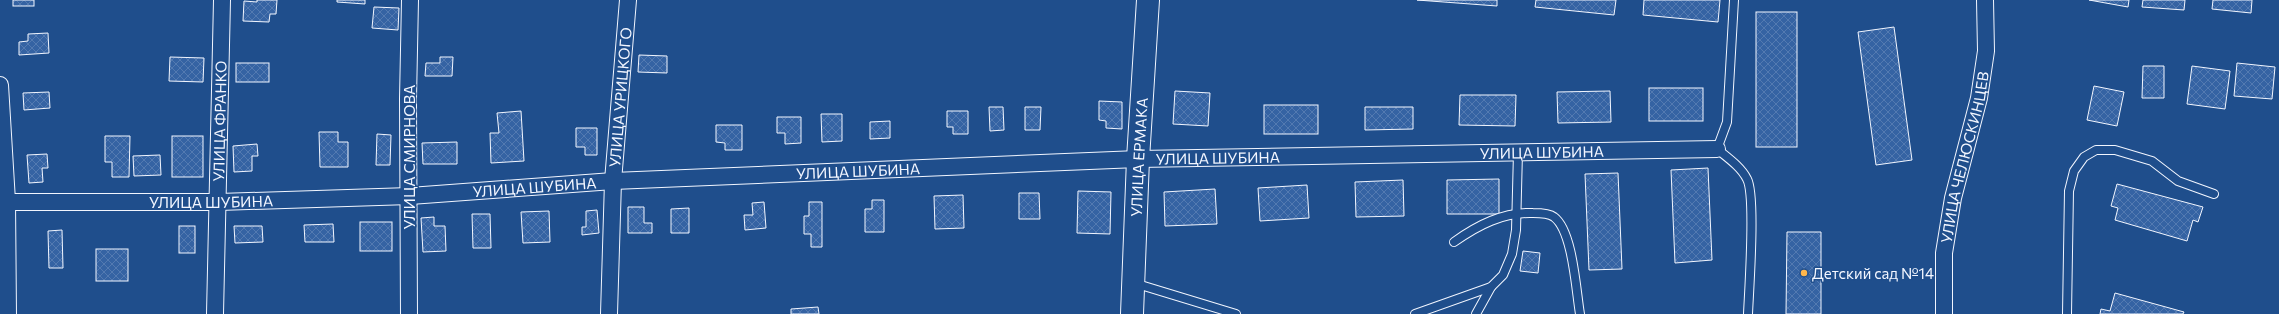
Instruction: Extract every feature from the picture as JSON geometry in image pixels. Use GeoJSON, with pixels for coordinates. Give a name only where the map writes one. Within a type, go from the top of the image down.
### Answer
{"type":"FeatureCollection","features":[{"type":"Feature","properties":{"kind":"street","name":"УЛИЦА ФРАНКО"},"geometry":{"type":"LineString","coordinates":[[215,314],[222,0]]}},
{"type":"Feature","properties":{"kind":"street","name":"УЛИЦА СМИРНОВА"},"geometry":{"type":"LineString","coordinates":[[409,314],[410,196],[408,91],[410,0]]}},
{"type":"Feature","properties":{"kind":"street","name":"УЛИЦА УРИЦКОГО"},"geometry":{"type":"LineString","coordinates":[[609,314],[613,182],[628,0]]}},
{"type":"Feature","properties":{"kind":"street","name":"УЛИЦА ЕРМАКА"},"geometry":{"type":"LineString","coordinates":[[1132,314],[1138,159],[1148,0]]}},
{"type":"Feature","properties":{"kind":"street","name":"УЛИЦА ЧЕЛЮСКИНЦЕВ"},"geometry":{"type":"LineString","coordinates":[[1944,314],[1944,253],[1953,198],[1979,98],[1986,51],[1985,0]]}},
{"type":"Feature","properties":{"kind":"street"},"geometry":{"type":"LineString","coordinates":[[0,85],[8,314]]}},
{"type":"Feature","properties":{"kind":"street","name":"УЛИЦА ШУБИНА"},"geometry":{"type":"LineString","coordinates":[[4,202],[218,202],[410,196],[613,182],[1138,159],[1718,149]]}},
{"type":"Feature","properties":{"kind":"lane"},"geometry":{"type":"LineString","coordinates":[[1734,0],[1728,122],[1718,149],[1735,164],[1748,180],[1751,204],[1748,314]]}},
{"type":"Feature","properties":{"kind":"lane"},"geometry":{"type":"LineString","coordinates":[[2067,314],[2067,225],[2069,191],[2074,171],[2084,157],[2096,150],[2122,152],[2152,161],[2178,181],[2214,194]]}},
{"type":"Feature","properties":{"kind":"lane"},"geometry":{"type":"LineString","coordinates":[[1476,314],[1491,287],[1503,275],[1512,254],[1517,213],[1518,152]]}},
{"type":"Feature","properties":{"kind":"lane"},"geometry":{"type":"LineString","coordinates":[[1454,242],[1473,228],[1490,220],[1517,213],[1541,213],[1554,217],[1565,234],[1572,255],[1580,314]]}},
{"type":"Feature","properties":{"kind":"lane"},"geometry":{"type":"LineString","coordinates":[[1133,282],[1236,314]]}},
{"type":"Feature","properties":{"kind":"lane"},"geometry":{"type":"LineString","coordinates":[[1415,314],[1491,287]]}},
{"type":"Feature","properties":{"kind":"building"},"geometry":{"type":"Polygon","coordinates":[[[13,0],[34,0],[34,6],[13,6],[13,0]]]}},
{"type":"Feature","properties":{"kind":"building"},"geometry":{"type":"Polygon","coordinates":[[[257,0],[277,0],[276,14],[270,14],[269,22],[243,21],[244,1],[257,2],[257,0]]]}},
{"type":"Feature","properties":{"kind":"building"},"geometry":{"type":"Polygon","coordinates":[[[337,0],[365,0],[365,4],[337,2],[337,0]]]}},
{"type":"Feature","properties":{"kind":"building"},"geometry":{"type":"Polygon","coordinates":[[[1417,0],[1497,0],[1497,6],[1417,0]]]}},
{"type":"Feature","properties":{"kind":"building"},"geometry":{"type":"Polygon","coordinates":[[[1536,0],[1616,0],[1614,15],[1535,7],[1536,0]]]}},
{"type":"Feature","properties":{"kind":"building"},"geometry":{"type":"Polygon","coordinates":[[[1644,0],[1720,0],[1718,22],[1643,15],[1644,0]]]}},
{"type":"Feature","properties":{"kind":"building"},"geometry":{"type":"Polygon","coordinates":[[[2089,0],[2129,0],[2128,7],[2089,0]]]}},
{"type":"Feature","properties":{"kind":"building"},"geometry":{"type":"Polygon","coordinates":[[[2143,0],[2185,0],[2184,10],[2142,7],[2143,0]]]}},
{"type":"Feature","properties":{"kind":"building"},"geometry":{"type":"Polygon","coordinates":[[[2213,0],[2252,0],[2251,13],[2212,9],[2213,0]]]}},
{"type":"Feature","properties":{"kind":"building"},"geometry":{"type":"Polygon","coordinates":[[[374,7],[399,8],[398,30],[372,28],[374,7]]]}},
{"type":"Feature","properties":{"kind":"building"},"geometry":{"type":"Polygon","coordinates":[[[1756,12],[1797,12],[1797,147],[1756,147],[1756,12]]]}},
{"type":"Feature","properties":{"kind":"building"},"geometry":{"type":"Polygon","coordinates":[[[1894,27],[1912,160],[1876,165],[1858,32],[1894,27]]]}},
{"type":"Feature","properties":{"kind":"building"},"geometry":{"type":"Polygon","coordinates":[[[48,33],[49,53],[19,55],[19,42],[28,41],[28,34],[48,33]]]}},
{"type":"Feature","properties":{"kind":"building"},"geometry":{"type":"Polygon","coordinates":[[[639,55],[667,56],[667,73],[638,72],[639,55]]]}},
{"type":"Feature","properties":{"kind":"building"},"geometry":{"type":"Polygon","coordinates":[[[170,57],[204,58],[203,82],[169,81],[170,57]]]}},
{"type":"Feature","properties":{"kind":"building"},"geometry":{"type":"Polygon","coordinates":[[[440,57],[453,57],[452,76],[425,76],[426,63],[440,63],[440,57]]]}},
{"type":"Feature","properties":{"kind":"building"},"geometry":{"type":"Polygon","coordinates":[[[236,63],[269,63],[269,82],[236,82],[236,63]]]}},
{"type":"Feature","properties":{"kind":"building"},"geometry":{"type":"Polygon","coordinates":[[[2237,63],[2275,67],[2272,99],[2234,96],[2237,63]]]}},
{"type":"Feature","properties":{"kind":"building"},"geometry":{"type":"Polygon","coordinates":[[[2143,66],[2164,66],[2164,98],[2142,98],[2143,66]]]}},
{"type":"Feature","properties":{"kind":"building"},"geometry":{"type":"Polygon","coordinates":[[[2192,66],[2230,71],[2225,109],[2187,104],[2192,66]]]}},
{"type":"Feature","properties":{"kind":"building"},"geometry":{"type":"Polygon","coordinates":[[[2094,86],[2124,92],[2117,126],[2087,120],[2094,86]]]}},
{"type":"Feature","properties":{"kind":"building"},"geometry":{"type":"Polygon","coordinates":[[[1649,88],[1703,88],[1703,121],[1649,121],[1649,88]]]}},
{"type":"Feature","properties":{"kind":"building"},"geometry":{"type":"Polygon","coordinates":[[[1175,91],[1210,93],[1208,126],[1173,124],[1175,91]]]}},
{"type":"Feature","properties":{"kind":"building"},"geometry":{"type":"Polygon","coordinates":[[[1610,91],[1611,122],[1558,123],[1557,92],[1610,91]]]}},
{"type":"Feature","properties":{"kind":"building"},"geometry":{"type":"Polygon","coordinates":[[[49,92],[50,108],[24,110],[23,93],[49,92]]]}},
{"type":"Feature","properties":{"kind":"building"},"geometry":{"type":"Polygon","coordinates":[[[1460,95],[1516,95],[1515,126],[1459,125],[1460,95]]]}},
{"type":"Feature","properties":{"kind":"building"},"geometry":{"type":"Polygon","coordinates":[[[1099,101],[1122,102],[1122,129],[1106,128],[1106,121],[1099,120],[1099,101]]]}},
{"type":"Feature","properties":{"kind":"building"},"geometry":{"type":"Polygon","coordinates":[[[1264,105],[1318,105],[1318,134],[1264,134],[1264,105]]]}},
{"type":"Feature","properties":{"kind":"building"},"geometry":{"type":"Polygon","coordinates":[[[989,107],[1003,107],[1004,130],[990,131],[989,107]]]}},
{"type":"Feature","properties":{"kind":"building"},"geometry":{"type":"Polygon","coordinates":[[[1025,107],[1041,107],[1040,130],[1025,130],[1025,107]]]}},
{"type":"Feature","properties":{"kind":"building"},"geometry":{"type":"Polygon","coordinates":[[[1365,107],[1413,107],[1413,129],[1365,130],[1365,107]]]}},
{"type":"Feature","properties":{"kind":"building"},"geometry":{"type":"Polygon","coordinates":[[[521,111],[524,161],[491,163],[490,133],[499,133],[497,113],[521,111]]]}},
{"type":"Feature","properties":{"kind":"building"},"geometry":{"type":"Polygon","coordinates":[[[947,111],[968,111],[968,134],[953,134],[953,127],[947,127],[947,111]]]}},
{"type":"Feature","properties":{"kind":"building"},"geometry":{"type":"Polygon","coordinates":[[[821,114],[842,114],[842,141],[822,142],[821,114]]]}},
{"type":"Feature","properties":{"kind":"building"},"geometry":{"type":"Polygon","coordinates":[[[777,117],[801,117],[801,143],[785,144],[785,133],[777,133],[777,117]]]}},
{"type":"Feature","properties":{"kind":"building"},"geometry":{"type":"Polygon","coordinates":[[[890,121],[890,138],[870,139],[870,122],[890,121]]]}},
{"type":"Feature","properties":{"kind":"building"},"geometry":{"type":"Polygon","coordinates":[[[716,125],[742,125],[742,150],[725,150],[725,143],[716,142],[716,125]]]}},
{"type":"Feature","properties":{"kind":"building"},"geometry":{"type":"Polygon","coordinates":[[[576,128],[597,128],[597,155],[585,155],[585,147],[576,147],[576,128]]]}},
{"type":"Feature","properties":{"kind":"building"},"geometry":{"type":"Polygon","coordinates":[[[319,132],[338,132],[338,142],[348,142],[348,167],[320,167],[319,132]]]}},
{"type":"Feature","properties":{"kind":"building"},"geometry":{"type":"Polygon","coordinates":[[[377,134],[391,135],[390,165],[376,165],[377,134]]]}},
{"type":"Feature","properties":{"kind":"building"},"geometry":{"type":"Polygon","coordinates":[[[105,136],[130,136],[129,177],[112,177],[112,162],[105,162],[105,136]]]}},
{"type":"Feature","properties":{"kind":"building"},"geometry":{"type":"Polygon","coordinates":[[[172,136],[203,136],[203,177],[172,177],[172,136]]]}},
{"type":"Feature","properties":{"kind":"building"},"geometry":{"type":"Polygon","coordinates":[[[457,142],[457,164],[423,164],[422,143],[457,142]]]}},
{"type":"Feature","properties":{"kind":"building"},"geometry":{"type":"Polygon","coordinates":[[[257,144],[258,156],[252,156],[252,171],[234,172],[233,146],[257,144]]]}},
{"type":"Feature","properties":{"kind":"building"},"geometry":{"type":"Polygon","coordinates":[[[47,154],[48,168],[42,168],[43,182],[29,183],[27,155],[47,154]]]}},
{"type":"Feature","properties":{"kind":"building"},"geometry":{"type":"Polygon","coordinates":[[[160,155],[161,175],[134,176],[133,156],[160,155]]]}},
{"type":"Feature","properties":{"kind":"building"},"geometry":{"type":"Polygon","coordinates":[[[1708,168],[1712,260],[1675,263],[1671,170],[1708,168]]]}},
{"type":"Feature","properties":{"kind":"building"},"geometry":{"type":"Polygon","coordinates":[[[1618,173],[1622,269],[1589,270],[1585,174],[1618,173]]]}},
{"type":"Feature","properties":{"kind":"building"},"geometry":{"type":"Polygon","coordinates":[[[1499,179],[1499,214],[1447,214],[1447,180],[1499,179]]]}},
{"type":"Feature","properties":{"kind":"building"},"geometry":{"type":"Polygon","coordinates":[[[1403,180],[1404,216],[1356,217],[1355,182],[1403,180]]]}},
{"type":"Feature","properties":{"kind":"building"},"geometry":{"type":"Polygon","coordinates":[[[2117,184],[2203,207],[2198,222],[2193,220],[2187,241],[2115,220],[2118,208],[2111,206],[2117,184]]]}},
{"type":"Feature","properties":{"kind":"building"},"geometry":{"type":"Polygon","coordinates":[[[1307,185],[1309,218],[1260,221],[1258,188],[1307,185]]]}},
{"type":"Feature","properties":{"kind":"building"},"geometry":{"type":"Polygon","coordinates":[[[1215,189],[1217,224],[1165,226],[1164,192],[1215,189]]]}},
{"type":"Feature","properties":{"kind":"building"},"geometry":{"type":"Polygon","coordinates":[[[1078,191],[1111,192],[1110,234],[1077,233],[1078,191]]]}},
{"type":"Feature","properties":{"kind":"building"},"geometry":{"type":"Polygon","coordinates":[[[1019,193],[1039,193],[1040,219],[1019,219],[1019,193]]]}},
{"type":"Feature","properties":{"kind":"building"},"geometry":{"type":"Polygon","coordinates":[[[963,195],[964,228],[935,229],[934,196],[963,195]]]}},
{"type":"Feature","properties":{"kind":"building"},"geometry":{"type":"Polygon","coordinates":[[[872,200],[884,200],[884,232],[865,232],[865,209],[872,209],[872,200]]]}},
{"type":"Feature","properties":{"kind":"building"},"geometry":{"type":"Polygon","coordinates":[[[764,202],[766,228],[745,230],[744,215],[753,215],[752,203],[764,202]]]}},
{"type":"Feature","properties":{"kind":"building"},"geometry":{"type":"Polygon","coordinates":[[[809,202],[822,202],[822,247],[811,247],[811,234],[804,234],[804,216],[809,216],[809,202]]]}},
{"type":"Feature","properties":{"kind":"building"},"geometry":{"type":"Polygon","coordinates":[[[628,207],[644,207],[644,223],[652,223],[652,233],[628,233],[628,207]]]}},
{"type":"Feature","properties":{"kind":"building"},"geometry":{"type":"Polygon","coordinates":[[[689,208],[689,233],[671,233],[671,209],[689,208]]]}},
{"type":"Feature","properties":{"kind":"building"},"geometry":{"type":"Polygon","coordinates":[[[597,210],[599,233],[582,235],[582,227],[586,227],[586,211],[597,210]]]}},
{"type":"Feature","properties":{"kind":"building"},"geometry":{"type":"Polygon","coordinates":[[[549,211],[550,242],[523,243],[521,212],[549,211]]]}},
{"type":"Feature","properties":{"kind":"building"},"geometry":{"type":"Polygon","coordinates":[[[472,214],[490,214],[491,248],[473,248],[472,214]]]}},
{"type":"Feature","properties":{"kind":"building"},"geometry":{"type":"Polygon","coordinates":[[[434,217],[434,226],[445,226],[446,251],[423,252],[421,218],[434,217]]]}},
{"type":"Feature","properties":{"kind":"building"},"geometry":{"type":"Polygon","coordinates":[[[360,222],[392,222],[392,251],[360,251],[360,222]]]}},
{"type":"Feature","properties":{"kind":"building"},"geometry":{"type":"Polygon","coordinates":[[[333,224],[334,242],[305,242],[304,225],[333,224]]]}},
{"type":"Feature","properties":{"kind":"building"},"geometry":{"type":"Polygon","coordinates":[[[179,226],[195,226],[195,253],[179,253],[179,226]]]}},
{"type":"Feature","properties":{"kind":"building"},"geometry":{"type":"Polygon","coordinates":[[[234,226],[262,226],[263,242],[235,243],[234,226]]]}},
{"type":"Feature","properties":{"kind":"building"},"geometry":{"type":"Polygon","coordinates":[[[62,230],[63,268],[49,268],[48,231],[62,230]]]}},
{"type":"Feature","properties":{"kind":"building","name":"Детский сад №14"},"geometry":{"type":"Polygon","coordinates":[[[1787,232],[1821,232],[1821,314],[1786,314],[1787,232]]]}},
{"type":"Feature","properties":{"kind":"building"},"geometry":{"type":"Polygon","coordinates":[[[96,249],[128,249],[128,281],[96,281],[96,249]]]}},
{"type":"Feature","properties":{"kind":"building"},"geometry":{"type":"Polygon","coordinates":[[[1523,251],[1540,253],[1538,273],[1520,271],[1523,251]]]}},
{"type":"Feature","properties":{"kind":"building"},"geometry":{"type":"Polygon","coordinates":[[[2115,293],[2184,312],[2183,314],[2100,314],[2101,309],[2110,311],[2115,293]]]}},
{"type":"Feature","properties":{"kind":"building"},"geometry":{"type":"Polygon","coordinates":[[[818,307],[819,314],[791,314],[791,309],[818,307]]]}},
{"type":"Feature","properties":{"kind":"place","name":"Детский сад №14"},"geometry":{"type":"Point","coordinates":[1804,273]}}]}
